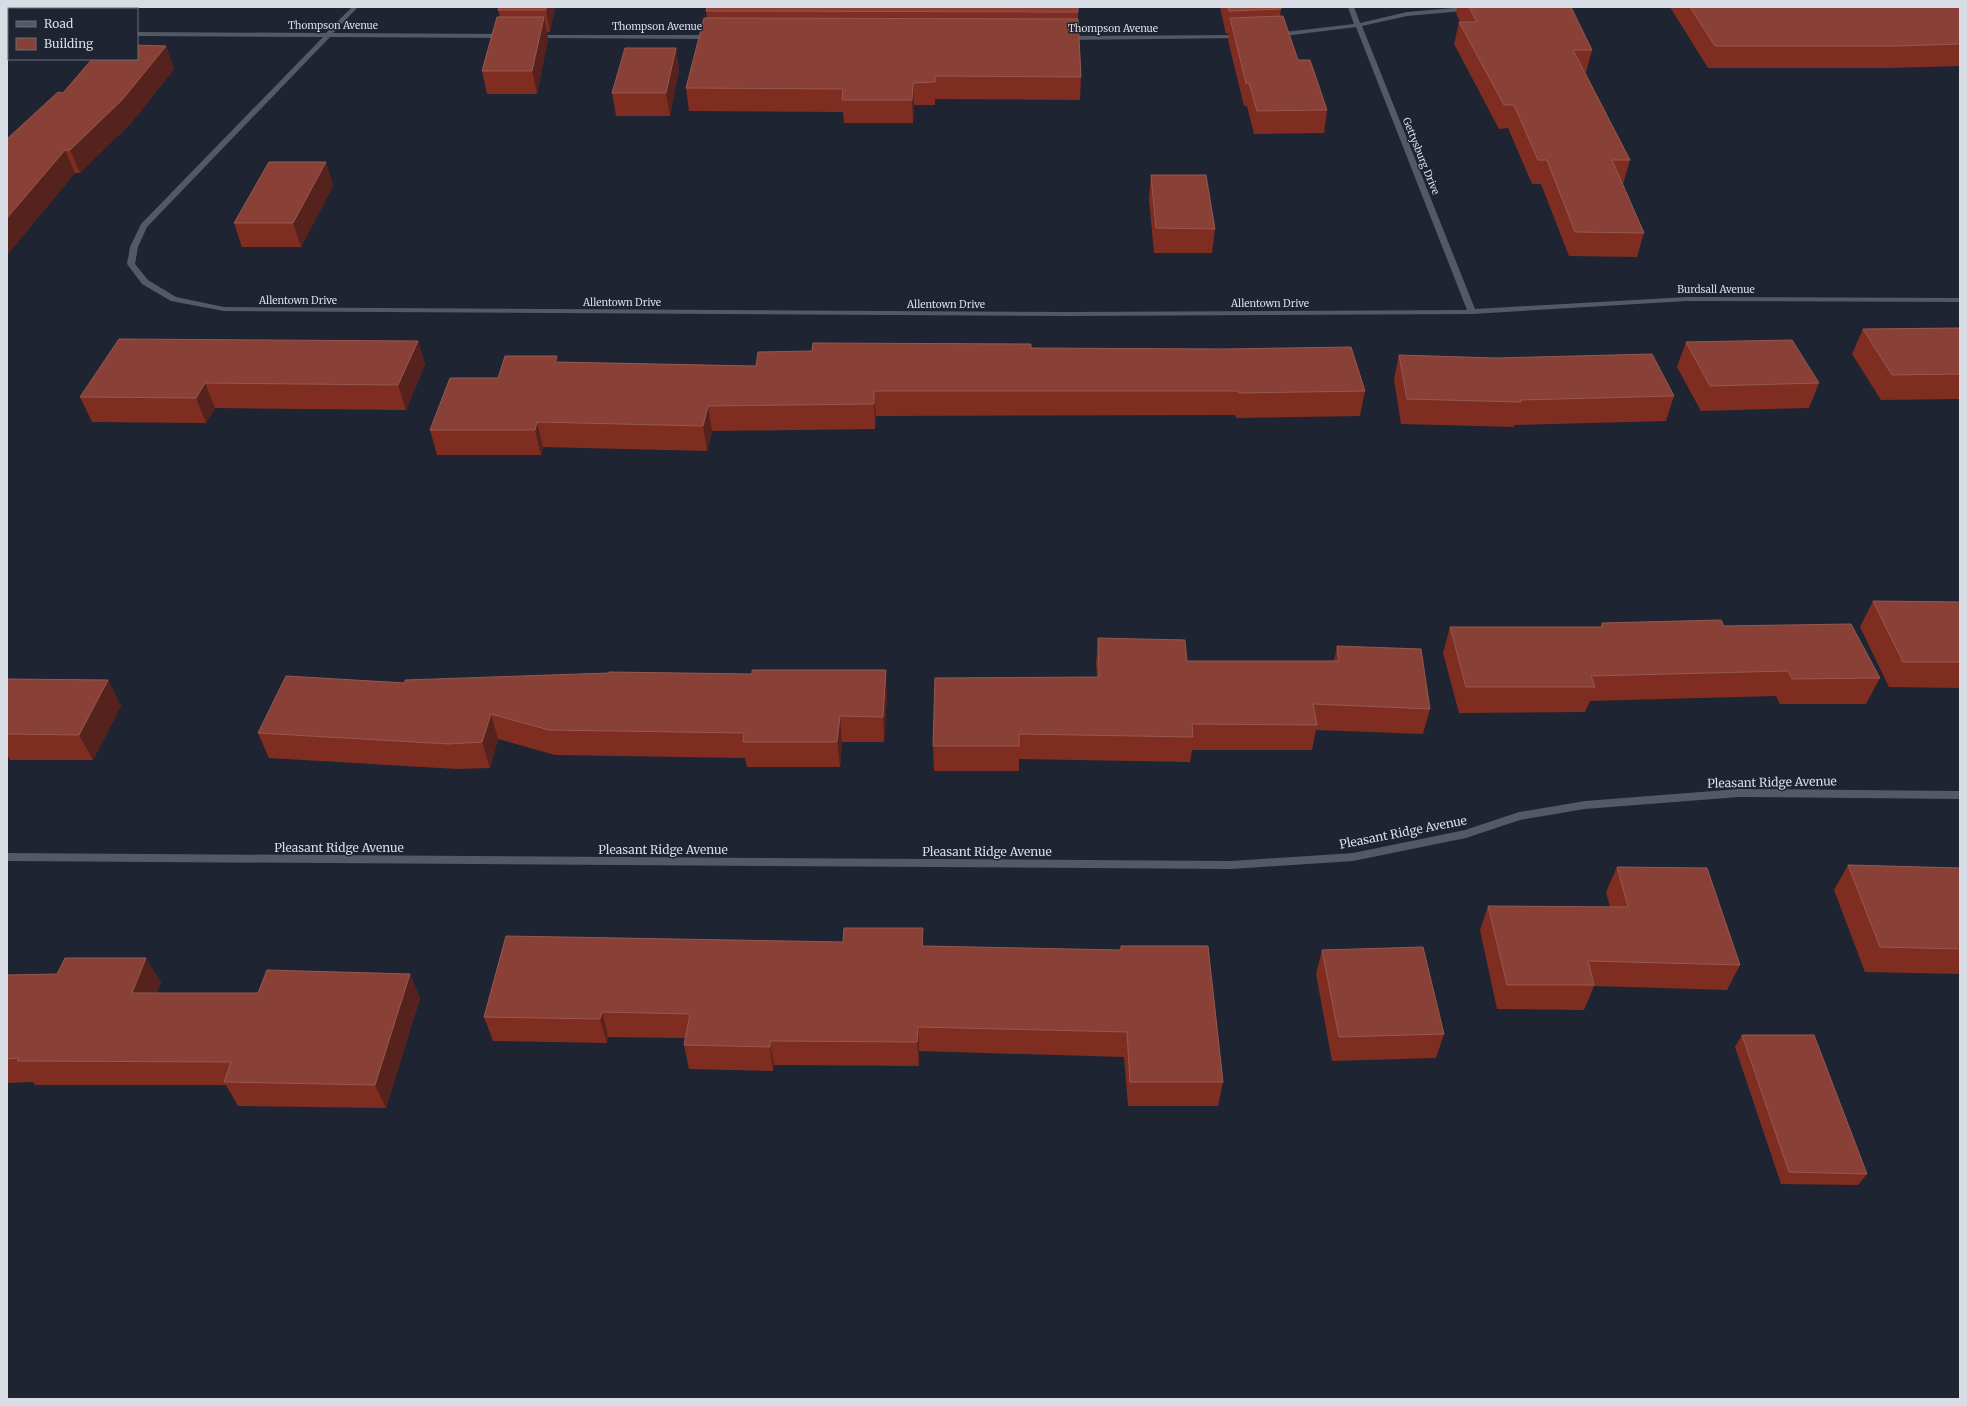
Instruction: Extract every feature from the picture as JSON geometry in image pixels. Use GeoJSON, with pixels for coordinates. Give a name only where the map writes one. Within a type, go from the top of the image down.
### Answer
{"type":"FeatureCollection","features":[{"type":"Feature","properties":{"kind":"street","name":"Allentown Drive"},"geometry":{"type":"LineString","coordinates":[[355,7],[144,226],[134,247],[131,264],[145,282],[174,299],[224,309],[1068,314],[1472,312]]}},
{"type":"Feature","properties":{"kind":"street","name":"Gettysburg Drive"},"geometry":{"type":"LineString","coordinates":[[1351,7],[1472,312]]}},
{"type":"Feature","properties":{"kind":"street"},"geometry":{"type":"LineString","coordinates":[[1266,35],[1358,24],[1407,14],[1486,7]]}},
{"type":"Feature","properties":{"kind":"street","name":"Thompson Avenue"},"geometry":{"type":"LineString","coordinates":[[138,34],[511,36]]}},
{"type":"Feature","properties":{"kind":"street","name":"Thompson Avenue"},"geometry":{"type":"LineString","coordinates":[[527,36],[718,36]]}},
{"type":"Feature","properties":{"kind":"street","name":"Thompson Avenue"},"geometry":{"type":"LineString","coordinates":[[1060,38],[1203,38],[1251,36]]}},
{"type":"Feature","properties":{"kind":"street","name":"Burdsall Avenue"},"geometry":{"type":"LineString","coordinates":[[1472,312],[1687,299],[1960,300]]}},
{"type":"Feature","properties":{"kind":"street","name":"Pleasant Ridge Avenue"},"geometry":{"type":"LineString","coordinates":[[7,857],[1231,865],[1353,857],[1466,834],[1519,816],[1584,805],[1738,793],[1960,795]]}},
{"type":"Feature","properties":{"kind":"building"},"geometry":{"type":"Polygon","coordinates":[[[499,7],[546,7],[546,10],[498,10],[499,7]]]}},
{"type":"Feature","properties":{"kind":"building"},"geometry":{"type":"Polygon","coordinates":[[[707,7],[1078,7],[1078,12],[706,11],[707,7]]]}},
{"type":"Feature","properties":{"kind":"building"},"geometry":{"type":"Polygon","coordinates":[[[1228,7],[1280,7],[1281,9],[1229,11],[1228,7]]]}},
{"type":"Feature","properties":{"kind":"building"},"geometry":{"type":"Polygon","coordinates":[[[1469,7],[1571,7],[1592,50],[1573,50],[1630,160],[1612,160],[1644,233],[1575,232],[1547,160],[1538,160],[1514,105],[1504,105],[1459,22],[1477,22],[1469,7]]]}},
{"type":"Feature","properties":{"kind":"building"},"geometry":{"type":"Polygon","coordinates":[[[1690,7],[1960,7],[1960,44],[1897,46],[1715,46],[1690,7]]]}},
{"type":"Feature","properties":{"kind":"building"},"geometry":{"type":"Polygon","coordinates":[[[1283,16],[1298,60],[1310,60],[1327,110],[1257,111],[1249,83],[1246,83],[1230,18],[1283,16]]]}},
{"type":"Feature","properties":{"kind":"building"},"geometry":{"type":"Polygon","coordinates":[[[497,17],[544,17],[532,71],[482,71],[497,17]]]}},
{"type":"Feature","properties":{"kind":"building"},"geometry":{"type":"Polygon","coordinates":[[[704,18],[1078,19],[1081,77],[935,76],[935,82],[913,83],[912,100],[842,100],[843,89],[686,88],[704,18]]]}},
{"type":"Feature","properties":{"kind":"building"},"geometry":{"type":"Polygon","coordinates":[[[138,45],[166,46],[122,100],[70,150],[65,150],[7,218],[7,139],[58,92],[63,93],[91,60],[138,60],[138,45]]]}},
{"type":"Feature","properties":{"kind":"building"},"geometry":{"type":"Polygon","coordinates":[[[625,48],[676,48],[666,93],[612,93],[625,48]]]}},
{"type":"Feature","properties":{"kind":"building"},"geometry":{"type":"Polygon","coordinates":[[[269,162],[326,162],[293,223],[234,223],[269,162]]]}},
{"type":"Feature","properties":{"kind":"building"},"geometry":{"type":"Polygon","coordinates":[[[1151,175],[1206,175],[1215,229],[1156,228],[1151,175]]]}},
{"type":"Feature","properties":{"kind":"building"},"geometry":{"type":"Polygon","coordinates":[[[1960,328],[1960,374],[1892,375],[1863,329],[1960,328]]]}},
{"type":"Feature","properties":{"kind":"building"},"geometry":{"type":"Polygon","coordinates":[[[119,339],[418,341],[398,385],[205,383],[196,398],[80,397],[119,339]]]}},
{"type":"Feature","properties":{"kind":"building"},"geometry":{"type":"Polygon","coordinates":[[[1792,340],[1819,383],[1710,386],[1686,342],[1792,340]]]}},
{"type":"Feature","properties":{"kind":"building"},"geometry":{"type":"Polygon","coordinates":[[[813,343],[1031,344],[1031,348],[1224,349],[1351,347],[1365,391],[1239,393],[1238,391],[874,391],[874,404],[708,406],[703,426],[537,422],[535,430],[430,430],[450,378],[498,378],[505,356],[557,356],[555,362],[756,366],[758,352],[812,351],[813,343]]]}},
{"type":"Feature","properties":{"kind":"building"},"geometry":{"type":"Polygon","coordinates":[[[1652,354],[1674,396],[1520,400],[1521,402],[1407,399],[1399,355],[1496,358],[1652,354]]]}},
{"type":"Feature","properties":{"kind":"building"},"geometry":{"type":"Polygon","coordinates":[[[1873,601],[1960,602],[1960,662],[1903,662],[1873,601]]]}},
{"type":"Feature","properties":{"kind":"building"},"geometry":{"type":"Polygon","coordinates":[[[1721,620],[1724,626],[1851,624],[1880,678],[1792,679],[1788,671],[1591,676],[1595,687],[1466,687],[1450,627],[1603,627],[1602,623],[1721,620]]]}},
{"type":"Feature","properties":{"kind":"building"},"geometry":{"type":"Polygon","coordinates":[[[1098,638],[1185,640],[1187,661],[1339,661],[1337,646],[1421,649],[1430,709],[1313,704],[1317,725],[1192,724],[1193,737],[1019,734],[1019,746],[933,746],[935,678],[1099,677],[1098,638]]]}},
{"type":"Feature","properties":{"kind":"building"},"geometry":{"type":"Polygon","coordinates":[[[752,670],[886,670],[883,717],[840,716],[837,742],[743,742],[744,733],[549,730],[491,714],[482,742],[449,744],[258,733],[286,676],[405,683],[405,680],[609,672],[752,674],[752,670]]]}},
{"type":"Feature","properties":{"kind":"building"},"geometry":{"type":"Polygon","coordinates":[[[7,679],[108,680],[79,735],[7,734],[7,679]]]}},
{"type":"Feature","properties":{"kind":"building"},"geometry":{"type":"Polygon","coordinates":[[[1848,865],[1960,868],[1960,949],[1880,947],[1848,865]]]}},
{"type":"Feature","properties":{"kind":"building"},"geometry":{"type":"Polygon","coordinates":[[[1617,867],[1707,868],[1740,965],[1588,961],[1594,985],[1507,985],[1488,906],[1628,907],[1617,867]]]}},
{"type":"Feature","properties":{"kind":"building"},"geometry":{"type":"Polygon","coordinates":[[[844,928],[923,928],[922,946],[1121,950],[1121,946],[1208,946],[1223,1082],[1130,1082],[1127,1032],[918,1027],[917,1042],[770,1041],[770,1047],[684,1045],[690,1014],[602,1012],[600,1019],[484,1017],[506,936],[843,942],[844,928]]]}},
{"type":"Feature","properties":{"kind":"building"},"geometry":{"type":"Polygon","coordinates":[[[1423,947],[1444,1034],[1339,1037],[1322,950],[1423,947]]]}},
{"type":"Feature","properties":{"kind":"building"},"geometry":{"type":"Polygon","coordinates":[[[65,958],[146,958],[132,993],[258,993],[267,970],[410,974],[375,1085],[224,1082],[231,1062],[17,1061],[19,1058],[7,1059],[7,975],[57,974],[65,958]]]}},
{"type":"Feature","properties":{"kind":"building"},"geometry":{"type":"Polygon","coordinates":[[[1742,1035],[1814,1035],[1867,1174],[1789,1172],[1742,1035]]]}}]}
